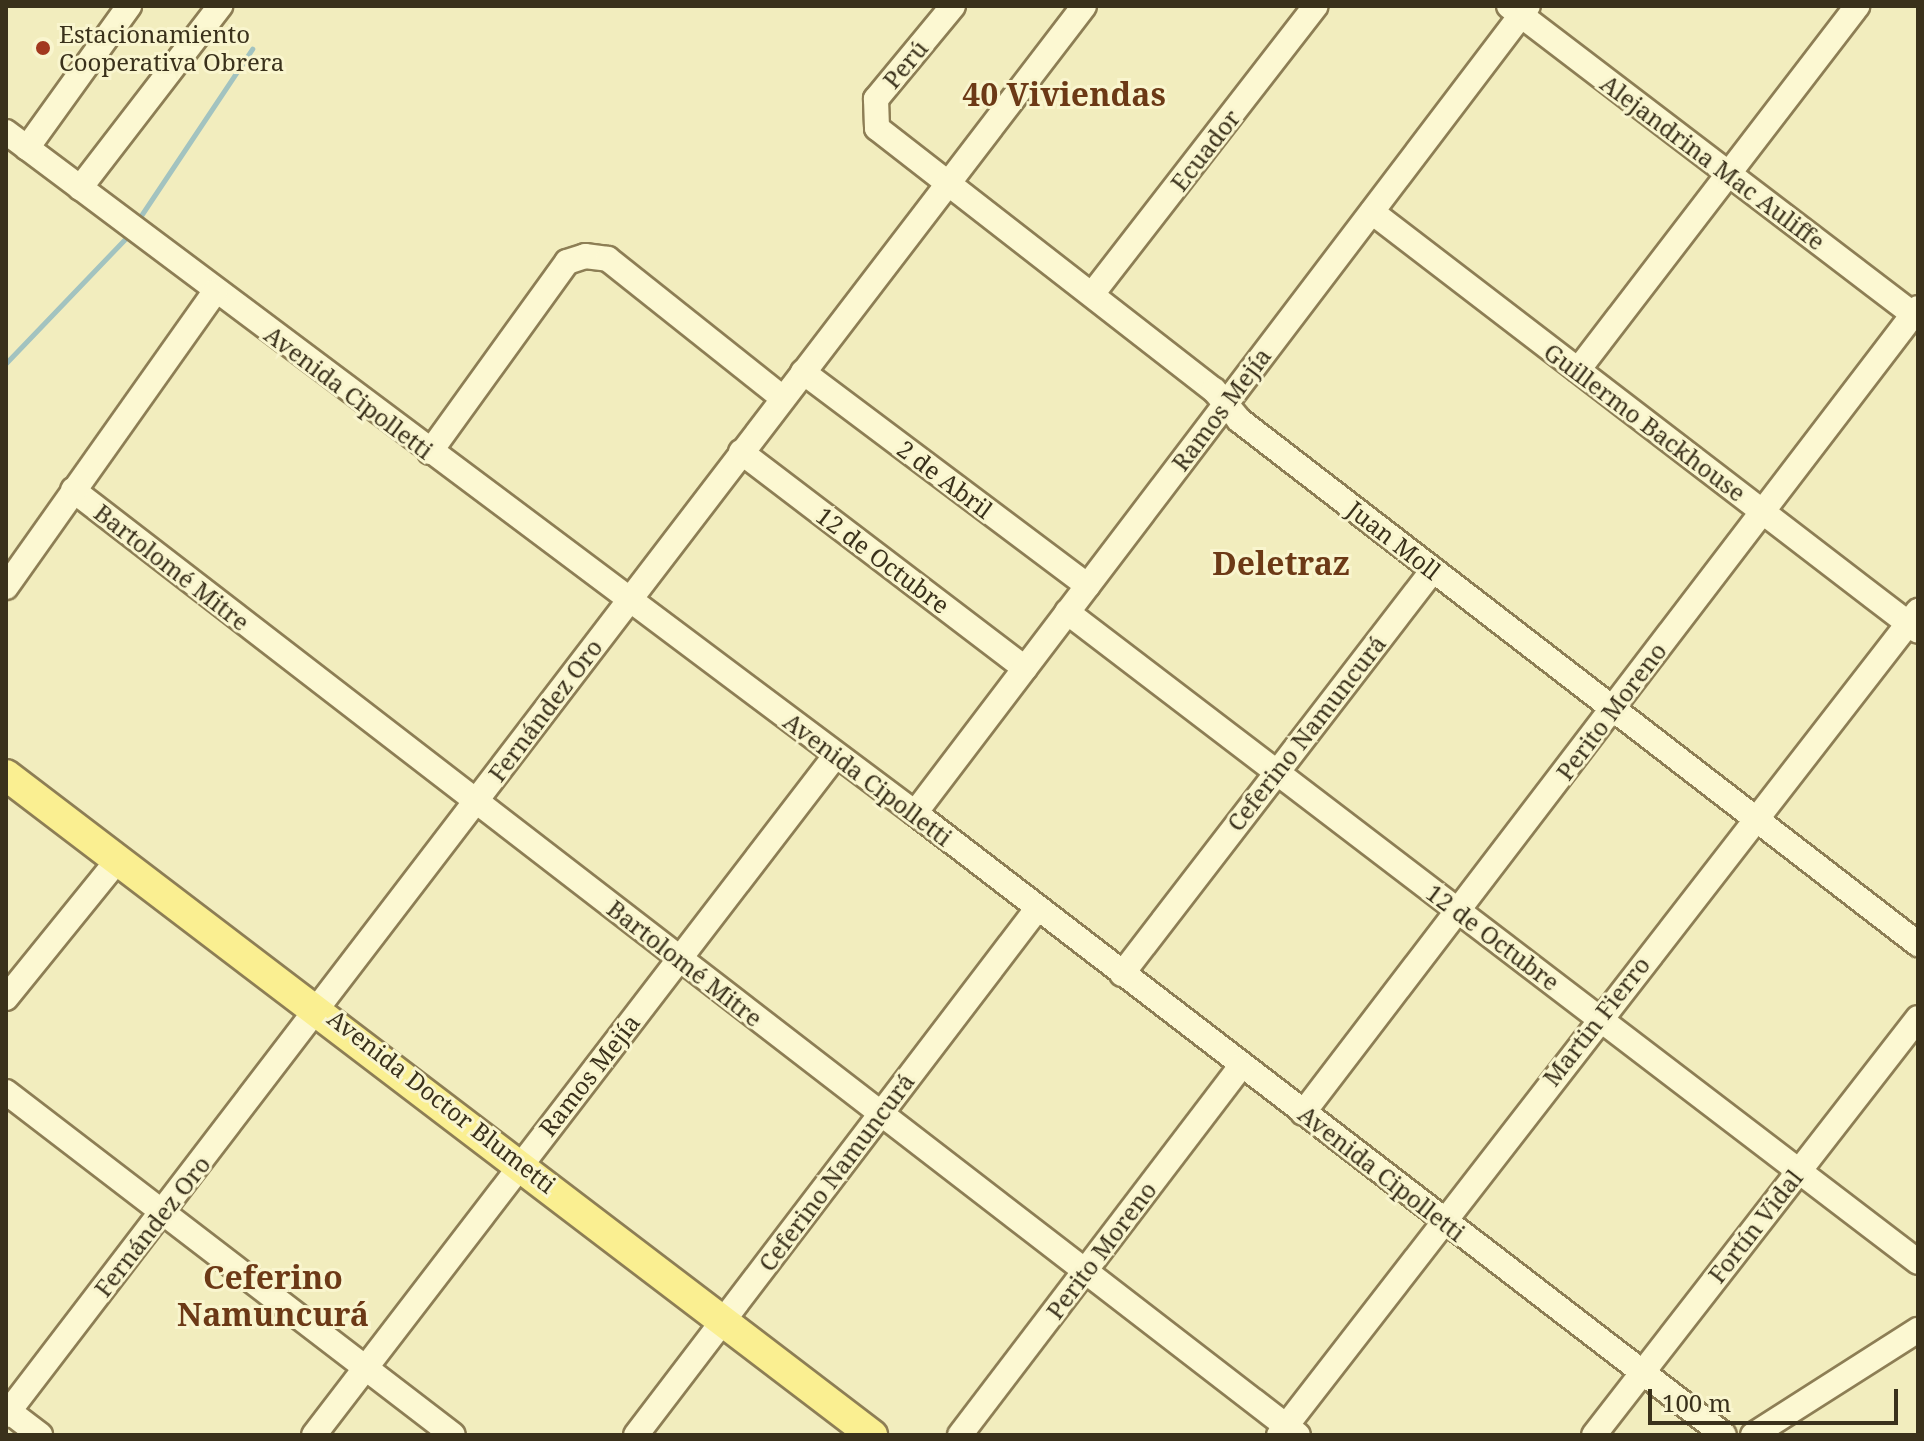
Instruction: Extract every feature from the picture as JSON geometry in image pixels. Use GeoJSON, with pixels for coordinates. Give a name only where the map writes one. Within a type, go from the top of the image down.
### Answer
{"type":"FeatureCollection","features":[{"type":"Feature","properties":{"kind":"main road","name":"Avenida Doctor Blumetti"},"geometry":{"type":"LineString","coordinates":[[6,775],[117,861],[320,1007],[872,1435]]}},
{"type":"Feature","properties":{"kind":"street"},"geometry":{"type":"LineString","coordinates":[[27,148],[129,6]]}},
{"type":"Feature","properties":{"kind":"street"},"geometry":{"type":"LineString","coordinates":[[80,188],[220,6]]}},
{"type":"Feature","properties":{"kind":"street","name":"Perú"},"geometry":{"type":"LineString","coordinates":[[877,128],[876,99],[953,6]]}},
{"type":"Feature","properties":{"kind":"street","name":"Fernández Oro"},"geometry":{"type":"LineString","coordinates":[[8,1412],[1084,6]]}},
{"type":"Feature","properties":{"kind":"street","name":"Ecuador"},"geometry":{"type":"LineString","coordinates":[[1093,293],[1316,6]]}},
{"type":"Feature","properties":{"kind":"street"},"geometry":{"type":"LineString","coordinates":[[1578,370],[1725,171],[1857,6]]}},
{"type":"Feature","properties":{"kind":"street","name":"Alejandrina Mac Auliffe"},"geometry":{"type":"LineString","coordinates":[[1519,9],[1725,171],[1916,314]]}},
{"type":"Feature","properties":{"kind":"street","name":"Ramos Mejía"},"geometry":{"type":"LineString","coordinates":[[915,813],[1372,212],[1519,9]]}},
{"type":"Feature","properties":{"kind":"street","name":"Juan Moll"},"geometry":{"type":"LineString","coordinates":[[877,128],[1093,293],[1224,404],[1433,570],[1918,944]]}},
{"type":"Feature","properties":{"kind":"street","name":"Avenida Cipolletti"},"geometry":{"type":"LineString","coordinates":[[6,132],[215,292],[915,813],[1724,1435]]}},
{"type":"Feature","properties":{"kind":"street","name":"Guillermo Backhouse"},"geometry":{"type":"LineString","coordinates":[[1372,212],[1762,512],[1915,622]]}},
{"type":"Feature","properties":{"kind":"street"},"geometry":{"type":"LineString","coordinates":[[430,452],[567,262],[608,259],[783,398]]}},
{"type":"Feature","properties":{"kind":"street"},"geometry":{"type":"LineString","coordinates":[[6,587],[215,292]]}},
{"type":"Feature","properties":{"kind":"street","name":"Perito Moreno"},"geometry":{"type":"LineString","coordinates":[[1303,1113],[1916,314]]}},
{"type":"Feature","properties":{"kind":"street","name":"2 de Abril"},"geometry":{"type":"LineString","coordinates":[[803,372],[1088,586]]}},
{"type":"Feature","properties":{"kind":"street","name":"12 de Octubre"},"geometry":{"type":"LineString","coordinates":[[741,452],[1025,668]]}},
{"type":"Feature","properties":{"kind":"street","name":"Bartolomé Mitre"},"geometry":{"type":"LineString","coordinates":[[73,490],[1086,1271],[1288,1432]]}},
{"type":"Feature","properties":{"kind":"street","name":"Ceferino Namuncurá"},"geometry":{"type":"LineString","coordinates":[[1122,974],[1433,570]]}},
{"type":"Feature","properties":{"kind":"street","name":"12 de Octubre"},"geometry":{"type":"LineString","coordinates":[[1067,612],[1918,1262]]}},
{"type":"Feature","properties":{"kind":"street","name":"Martin Fierro"},"geometry":{"type":"LineString","coordinates":[[1288,1432],[1441,1218],[1915,622]]}},
{"type":"Feature","properties":{"kind":"street","name":"Ramos Mejía"},"geometry":{"type":"LineString","coordinates":[[314,1435],[836,755]]}},
{"type":"Feature","properties":{"kind":"street"},"geometry":{"type":"LineString","coordinates":[[6,998],[117,861]]}},
{"type":"Feature","properties":{"kind":"street","name":"Ceferino Namuncurá"},"geometry":{"type":"LineString","coordinates":[[636,1435],[1037,909]]}},
{"type":"Feature","properties":{"kind":"street","name":"Fortín Vidal"},"geometry":{"type":"LineString","coordinates":[[1594,1435],[1918,1018]]}},
{"type":"Feature","properties":{"kind":"street","name":"Perito Moreno"},"geometry":{"type":"LineString","coordinates":[[960,1435],[1242,1065]]}},
{"type":"Feature","properties":{"kind":"street"},"geometry":{"type":"LineString","coordinates":[[6,1092],[160,1215],[453,1435]]}},
{"type":"Feature","properties":{"kind":"street"},"geometry":{"type":"LineString","coordinates":[[1753,1435],[1918,1330]]}},
{"type":"Feature","properties":{"kind":"street"},"geometry":{"type":"LineString","coordinates":[[8,1412],[40,1435]]}},
{"type":"Feature","properties":{"kind":"waterway"},"geometry":{"type":"LineString","coordinates":[[138,220],[252,49]]}},
{"type":"Feature","properties":{"kind":"waterway"},"geometry":{"type":"LineString","coordinates":[[6,363],[127,237]]}},
{"type":"Feature","properties":{"kind":"place","name":"Estacionamiento Cooperativa Obrera"},"geometry":{"type":"Point","coordinates":[43,48]}},
{"type":"Feature","properties":{"kind":"district","name":"40 Viviendas"},"geometry":{"type":"Point","coordinates":[1064,94]}},
{"type":"Feature","properties":{"kind":"district","name":"Deletraz"},"geometry":{"type":"Point","coordinates":[1281,563]}},
{"type":"Feature","properties":{"kind":"district","name":"Ceferino Namuncurá"},"geometry":{"type":"Point","coordinates":[273,1296]}}]}
